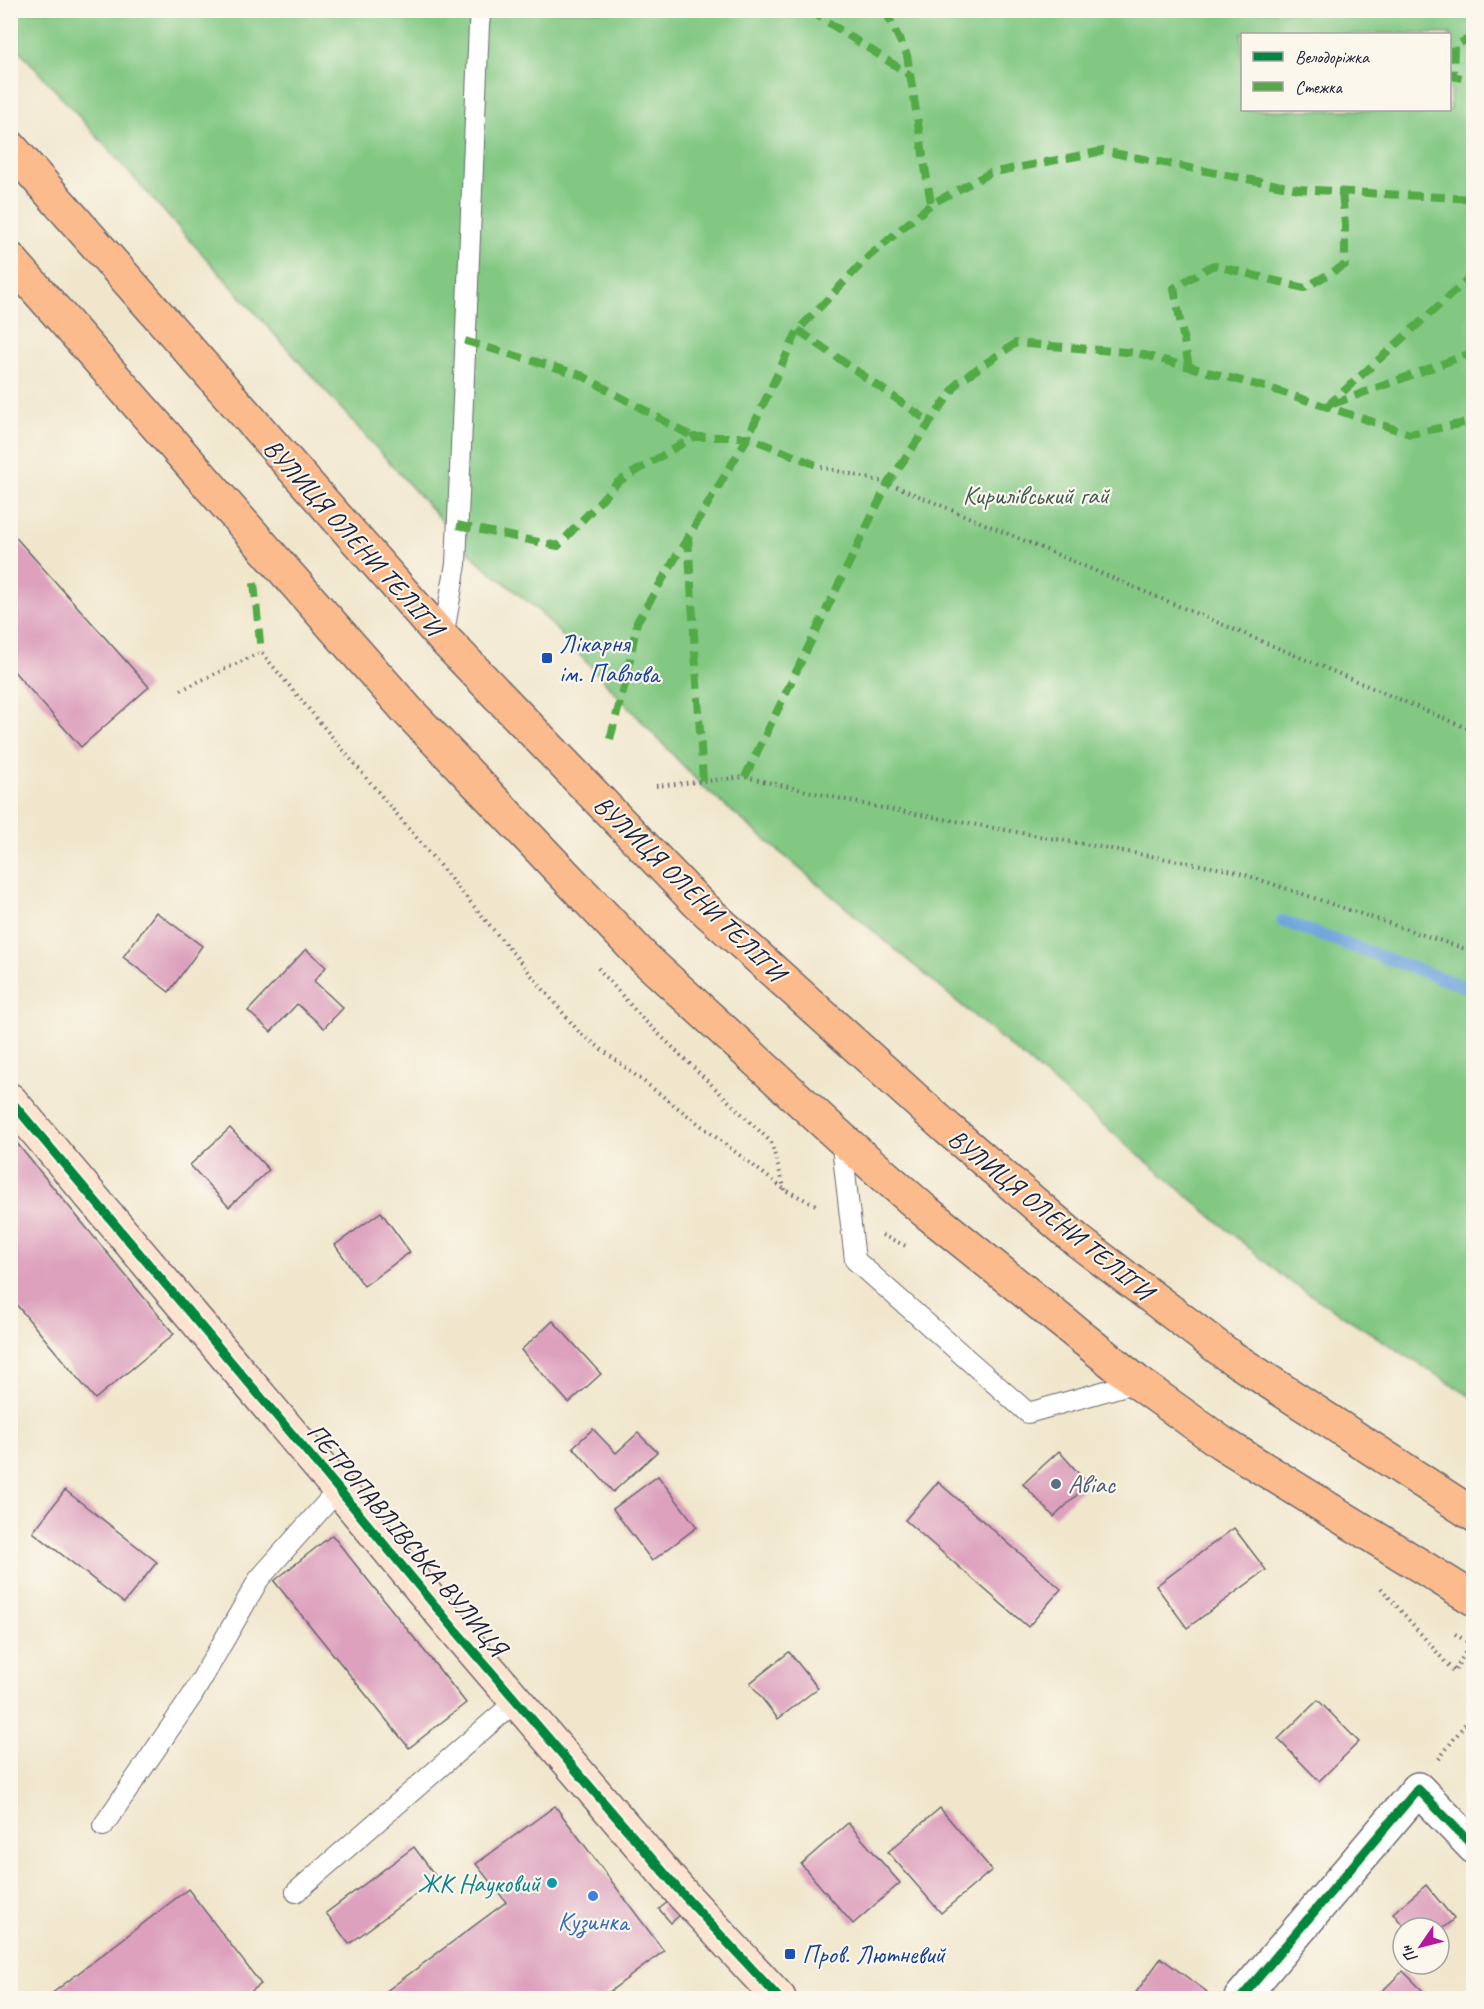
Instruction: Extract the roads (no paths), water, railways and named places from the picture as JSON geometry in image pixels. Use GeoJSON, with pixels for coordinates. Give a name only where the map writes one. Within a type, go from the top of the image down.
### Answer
{"type":"FeatureCollection","features":[{"type":"Feature","properties":{"kind":"main road","name":"ВУЛИЦЯ ОЛЕНИ ТЕЛІГИ"},"geometry":{"type":"LineString","coordinates":[[10,147],[443,638],[697,902],[948,1130],[1078,1241],[1228,1355],[1473,1515]]}},
{"type":"Feature","properties":{"kind":"main road"},"geometry":{"type":"LineString","coordinates":[[10,259],[407,710],[642,956],[841,1138],[925,1211],[1137,1382],[1222,1443],[1473,1599]]}},
{"type":"Feature","properties":{"kind":"street","name":"ПЕТРОПАВЛІВСЬКА ВУЛИЦЯ"},"geometry":{"type":"LineString","coordinates":[[10,1100],[516,1701],[678,1889],[779,1998]]}},
{"type":"Feature","properties":{"kind":"street"},"geometry":{"type":"LineString","coordinates":[[1241,1998],[1418,1789],[1473,1847]]}},
{"type":"Feature","properties":{"kind":"lane"},"geometry":{"type":"LineString","coordinates":[[443,638],[456,564],[481,10]]}},
{"type":"Feature","properties":{"kind":"lane"},"geometry":{"type":"LineString","coordinates":[[841,1138],[855,1260],[1028,1413],[1137,1382]]}},
{"type":"Feature","properties":{"kind":"lane"},"geometry":{"type":"LineString","coordinates":[[103,1826],[192,1696],[259,1579],[330,1499],[340,1491]]}},
{"type":"Feature","properties":{"kind":"lane"},"geometry":{"type":"LineString","coordinates":[[296,1892],[516,1701]]}},
{"type":"Feature","properties":{"kind":"waterway"},"geometry":{"type":"LineString","coordinates":[[1282,921],[1474,990]]}},
{"type":"Feature","properties":{"kind":"place","name":"Лікарня ім. Павлова"},"geometry":{"type":"Point","coordinates":[547,658]}},
{"type":"Feature","properties":{"kind":"place","name":"Авіас"},"geometry":{"type":"Point","coordinates":[1056,1484]}},
{"type":"Feature","properties":{"kind":"place","name":"ЖК Науковий"},"geometry":{"type":"Point","coordinates":[552,1883]}},
{"type":"Feature","properties":{"kind":"place","name":"Кузинка"},"geometry":{"type":"Point","coordinates":[593,1896]}},
{"type":"Feature","properties":{"kind":"place","name":"Пров. Лютневий"},"geometry":{"type":"Point","coordinates":[790,1954]}},
{"type":"Feature","properties":{"kind":"park label","name":"Кирилівський гай"},"geometry":{"type":"Point","coordinates":[1036,495]}}]}
